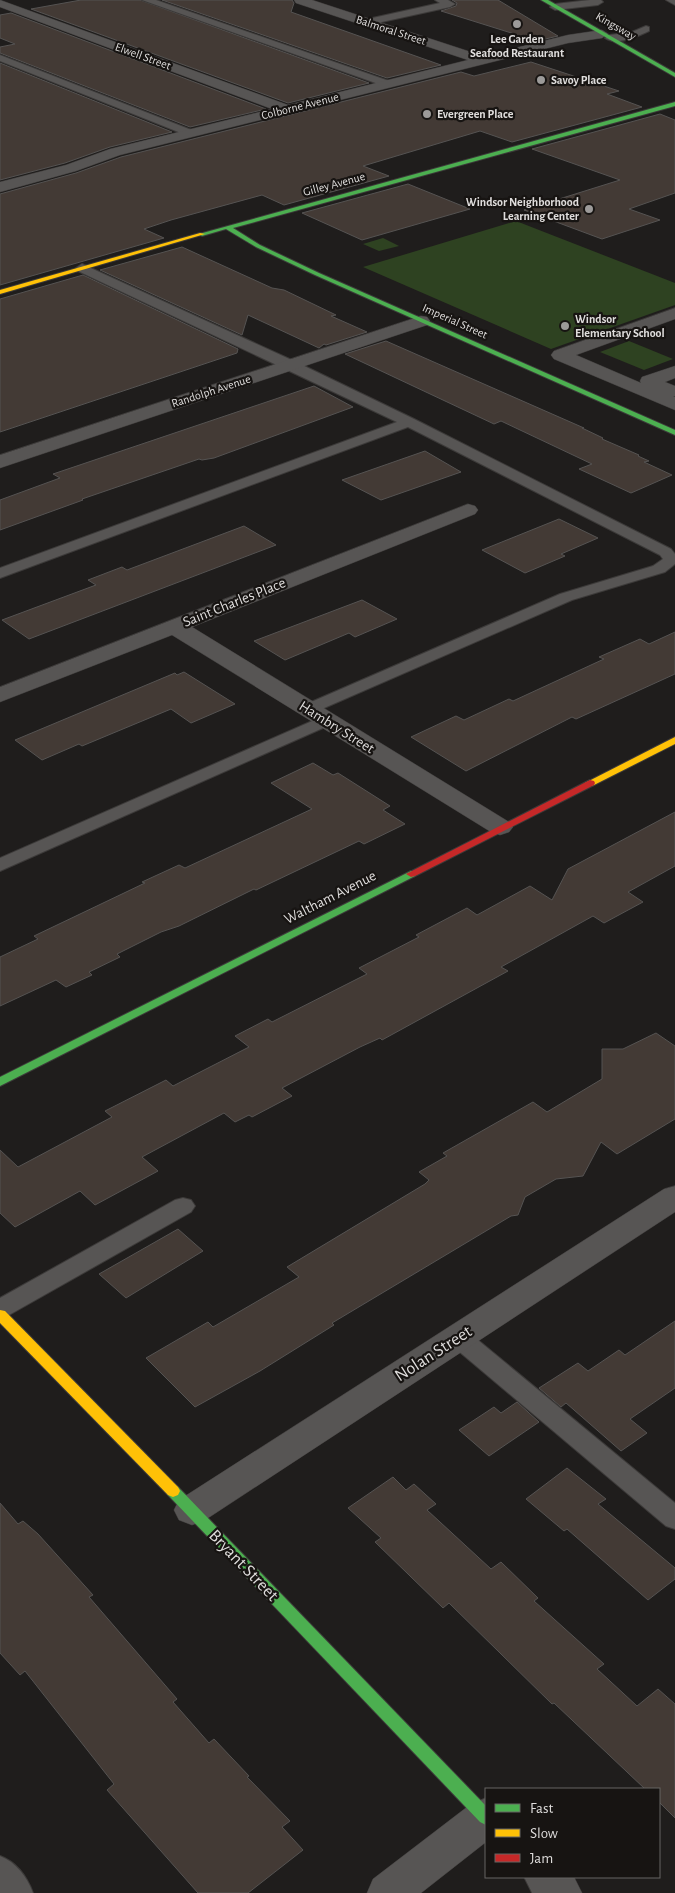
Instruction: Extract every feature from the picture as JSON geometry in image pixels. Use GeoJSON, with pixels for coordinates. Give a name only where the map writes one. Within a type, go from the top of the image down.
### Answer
{"type":"FeatureCollection","features":[{"type":"Feature","properties":{"kind":"street","name":"Balmoral Street"},"geometry":{"type":"LineString","coordinates":[[300,0],[482,60]]}},
{"type":"Feature","properties":{"kind":"street","name":"Kingsway"},"geometry":{"type":"LineString","coordinates":[[544,0],[675,76]]}},
{"type":"Feature","properties":{"kind":"street","name":"Elwell Street"},"geometry":{"type":"LineString","coordinates":[[0,3],[286,109]]}},
{"type":"Feature","properties":{"kind":"street","name":"Colborne Avenue"},"geometry":{"type":"LineString","coordinates":[[0,187],[71,168],[115,152],[482,60],[576,37],[606,36]]}},
{"type":"Feature","properties":{"kind":"street","name":"Gilley Avenue"},"geometry":{"type":"LineString","coordinates":[[0,292],[227,227],[675,104]]}},
{"type":"Feature","properties":{"kind":"street","name":"Imperial Street"},"geometry":{"type":"LineString","coordinates":[[227,227],[287,260],[675,433]]}},
{"type":"Feature","properties":{"kind":"street"},"geometry":{"type":"LineString","coordinates":[[675,313],[560,355],[675,404]]}},
{"type":"Feature","properties":{"kind":"street","name":"Randolph Avenue"},"geometry":{"type":"LineString","coordinates":[[0,462],[422,321]]}},
{"type":"Feature","properties":{"kind":"street"},"geometry":{"type":"LineString","coordinates":[[675,369],[649,382],[675,392]]}},
{"type":"Feature","properties":{"kind":"street","name":"Saint Charles Place"},"geometry":{"type":"LineString","coordinates":[[0,695],[468,510]]}},
{"type":"Feature","properties":{"kind":"street","name":"Hambry Street"},"geometry":{"type":"LineString","coordinates":[[174,626],[500,828]]}},
{"type":"Feature","properties":{"kind":"street","name":"Waltham Avenue"},"geometry":{"type":"LineString","coordinates":[[0,1082],[675,740]]}},
{"type":"Feature","properties":{"kind":"street","name":"Nolan Street"},"geometry":{"type":"LineString","coordinates":[[192,1510],[675,1197]]}},
{"type":"Feature","properties":{"kind":"street","name":"Bryant Street"},"geometry":{"type":"LineString","coordinates":[[0,1314],[192,1510],[485,1816]]}},
{"type":"Feature","properties":{"kind":"street"},"geometry":{"type":"LineString","coordinates":[[388,1893],[485,1818]]}},
{"type":"Feature","properties":{"kind":"street"},"geometry":{"type":"LineString","coordinates":[[546,1878],[561,1893]]}},
{"type":"Feature","properties":{"kind":"lane"},"geometry":{"type":"LineString","coordinates":[[147,0],[388,84]]}},
{"type":"Feature","properties":{"kind":"lane"},"geometry":{"type":"LineString","coordinates":[[368,22],[450,4],[440,0]]}},
{"type":"Feature","properties":{"kind":"lane"},"geometry":{"type":"LineString","coordinates":[[670,0],[675,2]]}},
{"type":"Feature","properties":{"kind":"lane"},"geometry":{"type":"LineString","coordinates":[[555,7],[599,2]]}},
{"type":"Feature","properties":{"kind":"lane"},"geometry":{"type":"LineString","coordinates":[[606,36],[634,35],[646,29]]}},
{"type":"Feature","properties":{"kind":"lane"},"geometry":{"type":"LineString","coordinates":[[0,58],[190,133]]}},
{"type":"Feature","properties":{"kind":"lane"},"geometry":{"type":"LineString","coordinates":[[0,865],[317,715],[524,613],[566,596],[659,569],[671,560],[666,552],[410,422],[82,268]]}},
{"type":"Feature","properties":{"kind":"lane"},"geometry":{"type":"LineString","coordinates":[[0,573],[410,422]]}},
{"type":"Feature","properties":{"kind":"lane"},"geometry":{"type":"LineString","coordinates":[[0,1309],[184,1206]]}},
{"type":"Feature","properties":{"kind":"lane"},"geometry":{"type":"LineString","coordinates":[[458,1337],[675,1518]]}},
{"type":"Feature","properties":{"kind":"lane"},"geometry":{"type":"LineString","coordinates":[[0,1870],[18,1893]]}},
{"type":"Feature","properties":{"kind":"green space"},"geometry":{"type":"Polygon","coordinates":[[[516,221],[675,283],[675,305],[551,349],[363,267],[516,221]]]}},
{"type":"Feature","properties":{"kind":"green space"},"geometry":{"type":"Polygon","coordinates":[[[383,238],[399,246],[379,251],[363,244],[383,238]]]}},
{"type":"Feature","properties":{"kind":"green space"},"geometry":{"type":"Polygon","coordinates":[[[629,341],[673,359],[644,370],[600,352],[629,341]]]}},
{"type":"Feature","properties":{"kind":"building"},"geometry":{"type":"Polygon","coordinates":[[[81,0],[140,0],[369,83],[288,103],[31,9],[81,0]]]}},
{"type":"Feature","properties":{"kind":"building"},"geometry":{"type":"Polygon","coordinates":[[[162,0],[292,0],[294,3],[291,12],[441,65],[387,78],[162,0]]]}},
{"type":"Feature","properties":{"kind":"building"},"geometry":{"type":"Polygon","coordinates":[[[452,0],[498,0],[558,36],[537,41],[441,11],[456,6],[457,3],[452,0]]]}},
{"type":"Feature","properties":{"kind":"building"},"geometry":{"type":"Polygon","coordinates":[[[11,13],[266,109],[190,127],[0,53],[0,47],[15,44],[0,38],[0,15],[11,13]]]}},
{"type":"Feature","properties":{"kind":"building"},"geometry":{"type":"Polygon","coordinates":[[[531,62],[619,91],[607,94],[642,107],[512,142],[480,131],[363,166],[389,176],[284,205],[262,195],[171,220],[144,229],[164,238],[0,285],[0,194],[76,173],[121,157],[461,72],[474,76],[531,62]]]}},
{"type":"Feature","properties":{"kind":"building"},"geometry":{"type":"Polygon","coordinates":[[[0,63],[172,132],[110,147],[65,163],[0,180],[0,63]]]}},
{"type":"Feature","properties":{"kind":"building"},"geometry":{"type":"Polygon","coordinates":[[[660,114],[675,120],[675,193],[629,209],[660,220],[602,239],[524,210],[620,180],[532,149],[660,114]]]}},
{"type":"Feature","properties":{"kind":"building"},"geometry":{"type":"Polygon","coordinates":[[[408,184],[470,209],[362,240],[302,213],[408,184]]]}},
{"type":"Feature","properties":{"kind":"building"},"geometry":{"type":"Polygon","coordinates":[[[182,247],[272,288],[284,290],[336,315],[331,316],[367,332],[326,345],[324,344],[319,348],[248,315],[242,335],[100,270],[182,247]]]}},
{"type":"Feature","properties":{"kind":"building"},"geometry":{"type":"Polygon","coordinates":[[[83,275],[238,349],[237,353],[0,432],[0,299],[83,275]]]}},
{"type":"Feature","properties":{"kind":"building"},"geometry":{"type":"Polygon","coordinates":[[[386,341],[584,428],[582,428],[639,455],[649,461],[644,462],[672,475],[631,493],[579,469],[592,464],[501,421],[494,424],[345,354],[386,341]]]}},
{"type":"Feature","properties":{"kind":"building"},"geometry":{"type":"Polygon","coordinates":[[[314,386],[353,407],[214,458],[199,459],[82,499],[0,530],[0,500],[60,478],[53,474],[314,386]]]}},
{"type":"Feature","properties":{"kind":"building"},"geometry":{"type":"Polygon","coordinates":[[[425,451],[461,472],[381,500],[342,480],[425,451]]]}},
{"type":"Feature","properties":{"kind":"building"},"geometry":{"type":"Polygon","coordinates":[[[559,519],[598,538],[561,554],[565,556],[525,573],[482,550],[559,519]]]}},
{"type":"Feature","properties":{"kind":"building"},"geometry":{"type":"Polygon","coordinates":[[[244,526],[276,545],[29,639],[2,620],[96,585],[88,580],[122,567],[127,570],[244,526]]]}},
{"type":"Feature","properties":{"kind":"building"},"geometry":{"type":"Polygon","coordinates":[[[362,600],[397,619],[355,637],[349,633],[285,660],[254,641],[362,600]]]}},
{"type":"Feature","properties":{"kind":"building"},"geometry":{"type":"Polygon","coordinates":[[[675,632],[675,674],[576,719],[572,717],[466,771],[411,737],[456,716],[464,720],[509,699],[513,701],[604,659],[599,657],[640,639],[649,644],[675,632]]]}},
{"type":"Feature","properties":{"kind":"building"},"geometry":{"type":"Polygon","coordinates":[[[184,672],[235,704],[191,723],[171,709],[82,746],[79,744],[42,760],[15,740],[175,673],[177,675],[184,672]]]}},
{"type":"Feature","properties":{"kind":"building"},"geometry":{"type":"Polygon","coordinates":[[[313,763],[333,775],[338,773],[390,806],[383,810],[405,824],[364,844],[359,841],[179,926],[161,932],[117,954],[120,957],[89,972],[92,975],[66,987],[56,980],[0,1006],[0,957],[38,939],[34,936],[145,883],[142,882],[179,865],[185,868],[312,809],[271,783],[313,763]]]}},
{"type":"Feature","properties":{"kind":"building"},"geometry":{"type":"Polygon","coordinates":[[[675,812],[675,866],[628,892],[643,902],[604,923],[593,916],[501,967],[508,971],[382,1040],[380,1038],[360,1047],[282,1088],[292,1096],[252,1117],[249,1115],[235,1122],[224,1113],[142,1157],[158,1171],[95,1205],[80,1191],[15,1227],[0,1213],[0,1150],[18,1167],[112,1117],[105,1111],[166,1080],[173,1086],[249,1047],[235,1036],[268,1019],[272,1022],[367,974],[359,968],[419,937],[416,935],[467,908],[477,915],[530,886],[552,900],[568,869],[675,812]]]}},
{"type":"Feature","properties":{"kind":"building"},"geometry":{"type":"Polygon","coordinates":[[[656,1033],[675,1046],[675,1119],[617,1154],[601,1142],[583,1176],[556,1179],[525,1197],[518,1215],[511,1216],[332,1323],[334,1325],[260,1371],[195,1407],[146,1358],[208,1322],[213,1327],[299,1277],[287,1267],[425,1184],[429,1180],[419,1172],[447,1156],[443,1153],[533,1102],[547,1112],[602,1079],[602,1049],[623,1049],[656,1033]]]}},
{"type":"Feature","properties":{"kind":"building"},"geometry":{"type":"Polygon","coordinates":[[[178,1229],[203,1251],[126,1298],[99,1274],[178,1229]]]}},
{"type":"Feature","properties":{"kind":"building"},"geometry":{"type":"Polygon","coordinates":[[[675,1321],[675,1388],[630,1419],[647,1433],[621,1451],[566,1403],[561,1407],[539,1388],[578,1363],[588,1371],[619,1350],[625,1355],[675,1321]]]}},
{"type":"Feature","properties":{"kind":"building"},"geometry":{"type":"Polygon","coordinates":[[[517,1402],[539,1422],[489,1456],[459,1430],[494,1407],[501,1413],[517,1402]]]}},
{"type":"Feature","properties":{"kind":"building"},"geometry":{"type":"Polygon","coordinates":[[[567,1468],[606,1499],[598,1504],[675,1568],[675,1579],[648,1600],[567,1529],[564,1531],[526,1499],[567,1468]]]}},
{"type":"Feature","properties":{"kind":"building"},"geometry":{"type":"Polygon","coordinates":[[[393,1477],[406,1490],[414,1484],[436,1504],[427,1510],[491,1569],[501,1562],[538,1598],[534,1601],[604,1664],[597,1669],[637,1706],[658,1689],[675,1704],[675,1818],[660,1803],[660,1788],[644,1788],[554,1703],[552,1704],[449,1603],[443,1608],[375,1542],[381,1538],[348,1508],[393,1477]]]}},
{"type":"Feature","properties":{"kind":"building"},"geometry":{"type":"Polygon","coordinates":[[[0,1503],[18,1524],[23,1521],[38,1534],[93,1595],[89,1597],[177,1699],[173,1702],[209,1743],[214,1739],[249,1776],[247,1777],[290,1821],[282,1827],[303,1850],[248,1893],[198,1893],[107,1790],[114,1784],[25,1671],[20,1675],[0,1653],[0,1503]]]}},
{"type":"Feature","properties":{"kind":"traffic: fast"},"geometry":{"type":"LineString","coordinates":[[544,0],[675,75]]}},
{"type":"Feature","properties":{"kind":"traffic: fast"},"geometry":{"type":"LineString","coordinates":[[202,234],[675,104]]}},
{"type":"Feature","properties":{"kind":"traffic: fast"},"geometry":{"type":"LineString","coordinates":[[227,227],[258,246],[317,274],[675,433]]}},
{"type":"Feature","properties":{"kind":"traffic: fast"},"geometry":{"type":"LineString","coordinates":[[0,1082],[411,874]]}},
{"type":"Feature","properties":{"kind":"traffic: fast"},"geometry":{"type":"LineString","coordinates":[[173,1491],[485,1816]]}},
{"type":"Feature","properties":{"kind":"traffic: slow"},"geometry":{"type":"LineString","coordinates":[[0,292],[202,234]]}},
{"type":"Feature","properties":{"kind":"traffic: slow"},"geometry":{"type":"LineString","coordinates":[[590,783],[675,740]]}},
{"type":"Feature","properties":{"kind":"traffic: slow"},"geometry":{"type":"LineString","coordinates":[[0,1315],[173,1491]]}},
{"type":"Feature","properties":{"kind":"traffic: jam"},"geometry":{"type":"LineString","coordinates":[[411,874],[590,783]]}},
{"type":"Feature","properties":{"kind":"place","name":"Lee Garden Seafood Restaurant"},"geometry":{"type":"Point","coordinates":[517,24]}},
{"type":"Feature","properties":{"kind":"place","name":"Savoy Place"},"geometry":{"type":"Point","coordinates":[541,80]}},
{"type":"Feature","properties":{"kind":"place","name":"Evergreen Place"},"geometry":{"type":"Point","coordinates":[427,114]}},
{"type":"Feature","properties":{"kind":"place","name":"Windsor Neighborhood Learning Center"},"geometry":{"type":"Point","coordinates":[589,209]}},
{"type":"Feature","properties":{"kind":"place","name":"Windsor Elementary School"},"geometry":{"type":"Point","coordinates":[565,326]}}]}
